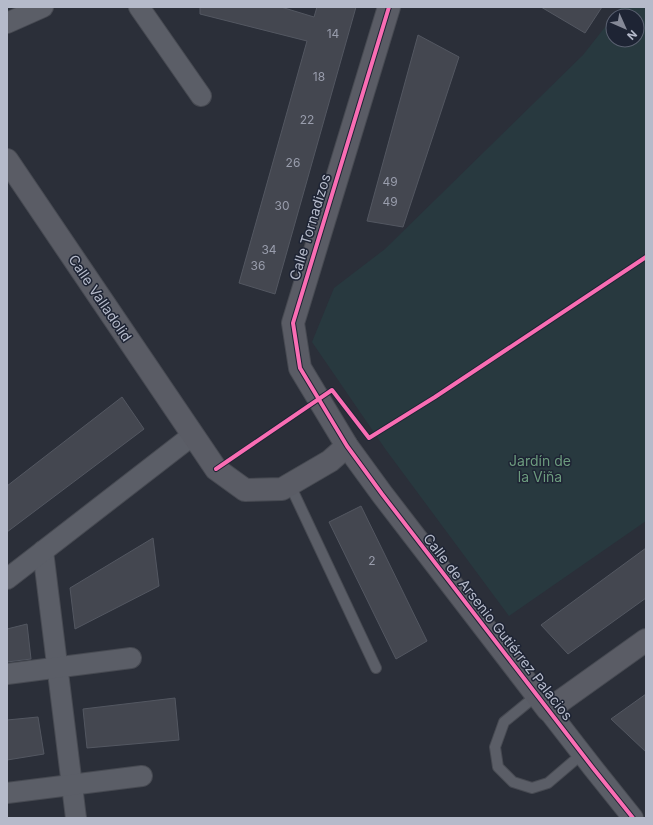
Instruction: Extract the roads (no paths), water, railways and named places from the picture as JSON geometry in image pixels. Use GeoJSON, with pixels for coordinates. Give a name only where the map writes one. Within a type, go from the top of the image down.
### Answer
{"type":"FeatureCollection","features":[{"type":"Feature","properties":{"kind":"street"},"geometry":{"type":"LineString","coordinates":[[7,23],[43,7]]}},
{"type":"Feature","properties":{"kind":"street"},"geometry":{"type":"LineString","coordinates":[[139,7],[201,96]]}},
{"type":"Feature","properties":{"kind":"street","name":"Calle Tornadizos"},"geometry":{"type":"LineString","coordinates":[[347,446],[300,368],[293,323],[389,7]]}},
{"type":"Feature","properties":{"kind":"street","name":"Calle Valladolid"},"geometry":{"type":"LineString","coordinates":[[7,160],[216,469],[245,490],[282,489],[330,462],[347,446]]}},
{"type":"Feature","properties":{"kind":"street"},"geometry":{"type":"LineString","coordinates":[[7,579],[193,435]]}},
{"type":"Feature","properties":{"kind":"street","name":"Calle de Arsenio Gutiérrez Palacios"},"geometry":{"type":"LineString","coordinates":[[347,446],[542,703],[633,818]]}},
{"type":"Feature","properties":{"kind":"street"},"geometry":{"type":"LineString","coordinates":[[43,551],[76,818]]}},
{"type":"Feature","properties":{"kind":"street"},"geometry":{"type":"LineString","coordinates":[[542,703],[646,640]]}},
{"type":"Feature","properties":{"kind":"street"},"geometry":{"type":"LineString","coordinates":[[7,674],[131,658]]}},
{"type":"Feature","properties":{"kind":"street"},"geometry":{"type":"LineString","coordinates":[[7,793],[142,776]]}},
{"type":"Feature","properties":{"kind":"lane"},"geometry":{"type":"LineString","coordinates":[[290,485],[376,668]]}},
{"type":"Feature","properties":{"kind":"lane"},"geometry":{"type":"LineString","coordinates":[[542,703],[504,722],[495,747],[498,767],[513,782],[532,788],[548,783],[582,754]]}},
{"type":"Feature","properties":{"kind":"park label","name":"Jardín de la Viña"},"geometry":{"type":"Point","coordinates":[540,470]}}]}
